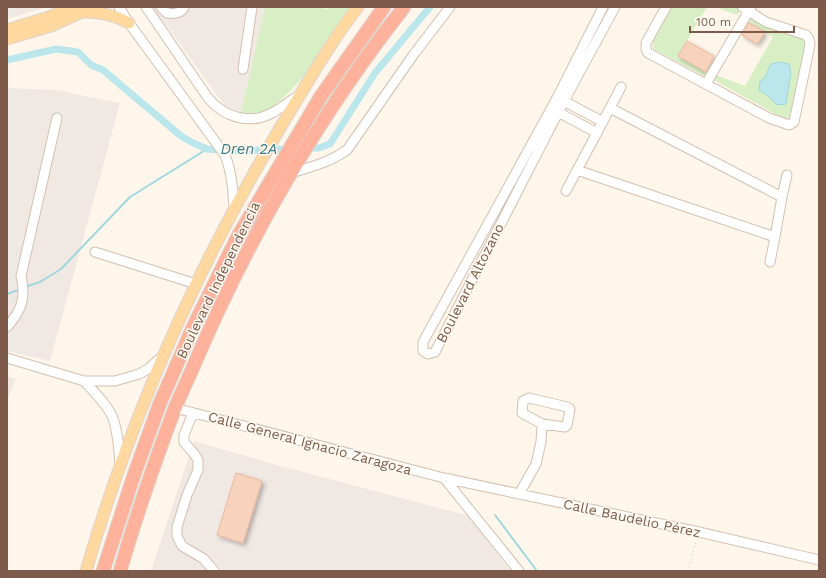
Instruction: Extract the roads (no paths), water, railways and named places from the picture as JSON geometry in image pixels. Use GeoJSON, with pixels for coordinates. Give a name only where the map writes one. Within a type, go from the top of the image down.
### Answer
{"type":"FeatureCollection","features":[{"type":"Feature","properties":{"kind":"highway","name":"Boulevard Independencia"},"geometry":{"type":"LineString","coordinates":[[103,571],[134,475],[160,403],[238,236],[321,96],[384,7]]}},
{"type":"Feature","properties":{"kind":"highway","name":"Boulevard Independencia"},"geometry":{"type":"LineString","coordinates":[[120,571],[144,495],[175,408],[234,276],[302,154],[359,68],[404,7]]}},
{"type":"Feature","properties":{"kind":"main road"},"geometry":{"type":"LineString","coordinates":[[7,30],[49,18],[72,7]]}},
{"type":"Feature","properties":{"kind":"main road","name":"Boulevard Independencia"},"geometry":{"type":"LineString","coordinates":[[86,571],[99,526],[120,466],[164,355],[196,284],[263,157],[334,41],[358,7]]}},
{"type":"Feature","properties":{"kind":"main road"},"geometry":{"type":"LineString","coordinates":[[7,39],[51,26],[89,9],[112,15],[129,23]]}},
{"type":"Feature","properties":{"kind":"street"},"geometry":{"type":"LineString","coordinates":[[119,7],[225,155],[229,165],[232,181],[234,210]]}},
{"type":"Feature","properties":{"kind":"street"},"geometry":{"type":"LineString","coordinates":[[146,7],[208,98],[215,107],[224,112],[242,119],[261,118],[302,93]]}},
{"type":"Feature","properties":{"kind":"street"},"geometry":{"type":"LineString","coordinates":[[161,7],[167,13],[176,14],[184,9],[184,7]]}},
{"type":"Feature","properties":{"kind":"street"},"geometry":{"type":"LineString","coordinates":[[243,69],[252,7]]}},
{"type":"Feature","properties":{"kind":"street"},"geometry":{"type":"LineString","coordinates":[[291,173],[321,164],[338,157],[347,150],[414,54],[450,7]]}},
{"type":"Feature","properties":{"kind":"street","name":"Boulevard Altozano"},"geometry":{"type":"LineString","coordinates":[[604,7],[423,342],[423,351],[428,354],[434,352],[558,112],[615,7]]}},
{"type":"Feature","properties":{"kind":"street"},"geometry":{"type":"LineString","coordinates":[[666,7],[646,43],[648,53],[769,118],[789,125],[794,122],[810,45],[809,39],[806,35],[766,22],[747,8],[706,84]]}},
{"type":"Feature","properties":{"kind":"street"},"geometry":{"type":"LineString","coordinates":[[566,191],[621,87]]}},
{"type":"Feature","properties":{"kind":"street"},"geometry":{"type":"LineString","coordinates":[[564,101],[603,122]]}},
{"type":"Feature","properties":{"kind":"street"},"geometry":{"type":"LineString","coordinates":[[610,108],[782,197]]}},
{"type":"Feature","properties":{"kind":"street"},"geometry":{"type":"LineString","coordinates":[[558,112],[597,133]]}},
{"type":"Feature","properties":{"kind":"street"},"geometry":{"type":"LineString","coordinates":[[7,327],[19,312],[23,288],[21,276],[57,118]]}},
{"type":"Feature","properties":{"kind":"street"},"geometry":{"type":"LineString","coordinates":[[577,170],[775,238]]}},
{"type":"Feature","properties":{"kind":"street"},"geometry":{"type":"LineString","coordinates":[[770,262],[787,175]]}},
{"type":"Feature","properties":{"kind":"street"},"geometry":{"type":"LineString","coordinates":[[95,252],[196,284]]}},
{"type":"Feature","properties":{"kind":"street"},"geometry":{"type":"LineString","coordinates":[[7,358],[84,381],[115,381],[139,374],[148,369],[164,355]]}},
{"type":"Feature","properties":{"kind":"street"},"geometry":{"type":"LineString","coordinates":[[84,381],[106,406],[112,417],[117,431],[120,466]]}},
{"type":"Feature","properties":{"kind":"street"},"geometry":{"type":"LineString","coordinates":[[529,398],[570,409],[567,425],[565,427],[542,424],[522,412],[523,401],[525,399],[529,398]]}},
{"type":"Feature","properties":{"kind":"street","name":"Calle General Ignacio Zaragoza"},"geometry":{"type":"LineString","coordinates":[[175,408],[444,478]]}},
{"type":"Feature","properties":{"kind":"street"},"geometry":{"type":"LineString","coordinates":[[193,412],[184,435],[184,442],[198,460],[198,470],[187,495],[178,527],[178,536],[182,546],[204,559],[214,571]]}},
{"type":"Feature","properties":{"kind":"street"},"geometry":{"type":"LineString","coordinates":[[519,494],[536,464],[541,442],[542,424]]}},
{"type":"Feature","properties":{"kind":"street"},"geometry":{"type":"LineString","coordinates":[[444,478],[519,571]]}},
{"type":"Feature","properties":{"kind":"street","name":"Calle Baudelio Pérez"},"geometry":{"type":"LineString","coordinates":[[444,478],[699,532],[819,560]]}},
{"type":"Feature","properties":{"kind":"water"},"geometry":{"type":"Polygon","coordinates":[[[780,62],[789,64],[791,72],[786,104],[777,105],[759,90],[760,81],[764,79],[771,64],[780,62]]]}},
{"type":"Feature","properties":{"kind":"waterway","name":"Dren 2A"},"geometry":{"type":"LineString","coordinates":[[7,60],[56,49],[78,52],[91,65],[103,70],[181,136],[207,149],[229,151],[319,148],[330,144],[375,73],[430,7]]}},
{"type":"Feature","properties":{"kind":"waterway"},"geometry":{"type":"LineString","coordinates":[[25,287],[40,282],[61,269],[130,197],[207,149]]}},
{"type":"Feature","properties":{"kind":"waterway"},"geometry":{"type":"LineString","coordinates":[[7,294],[21,289]]}},
{"type":"Feature","properties":{"kind":"waterway"},"geometry":{"type":"LineString","coordinates":[[495,515],[537,571]]}}]}
